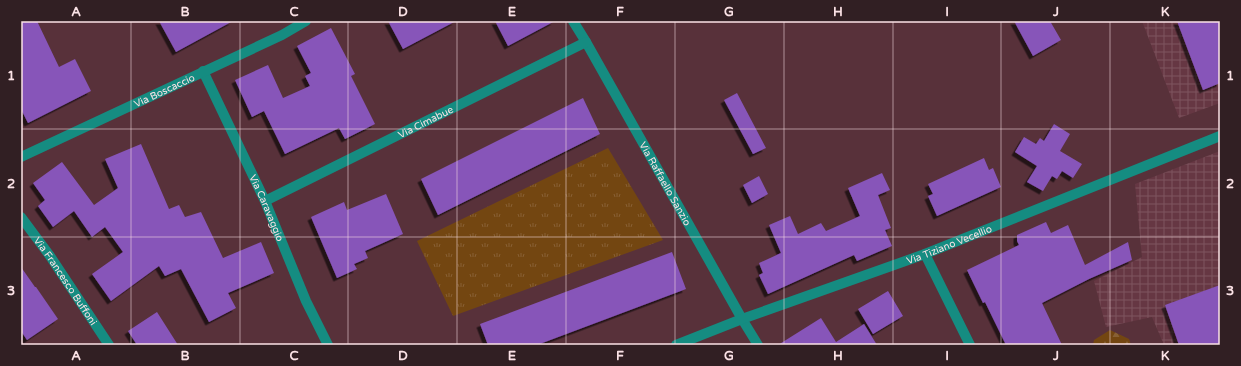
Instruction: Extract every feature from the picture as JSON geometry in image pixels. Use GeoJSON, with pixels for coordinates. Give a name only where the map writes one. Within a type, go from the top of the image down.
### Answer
{"type":"FeatureCollection","features":[{"type":"Feature","properties":{"kind":"street","name":"Via Boscaccio"},"geometry":{"type":"LineString","coordinates":[[21,157],[282,35],[306,21]]}},
{"type":"Feature","properties":{"kind":"street","name":"Via Raffaello Sanzio"},"geometry":{"type":"LineString","coordinates":[[573,21],[758,345]]}},
{"type":"Feature","properties":{"kind":"street","name":"Via Cimabue"},"geometry":{"type":"LineString","coordinates":[[265,201],[586,42]]}},
{"type":"Feature","properties":{"kind":"street","name":"Via Caravaggio"},"geometry":{"type":"LineString","coordinates":[[203,71],[265,201],[306,301],[328,345]]}},
{"type":"Feature","properties":{"kind":"street","name":"Via Tiziano Vecellio"},"geometry":{"type":"LineString","coordinates":[[676,345],[742,319],[925,254],[1220,136]]}},
{"type":"Feature","properties":{"kind":"street","name":"Via Francesco Buffoni"},"geometry":{"type":"LineString","coordinates":[[21,217],[50,256],[109,345]]}},
{"type":"Feature","properties":{"kind":"street"},"geometry":{"type":"LineString","coordinates":[[925,254],[970,345]]}},
{"type":"Feature","properties":{"kind":"shaded area"},"geometry":{"type":"Polygon","coordinates":[[[1142,21],[1220,21],[1220,103],[1179,118],[1142,21]]]}},
{"type":"Feature","properties":{"kind":"shaded area"},"geometry":{"type":"Polygon","coordinates":[[[1220,151],[1220,345],[1164,345],[1152,317],[1106,327],[1094,281],[1142,257],[1135,184],[1220,151]]]}},
{"type":"Feature","properties":{"kind":"green space"},"geometry":{"type":"Polygon","coordinates":[[[608,148],[663,240],[453,316],[417,241],[608,148]]]}},
{"type":"Feature","properties":{"kind":"green space"},"geometry":{"type":"Polygon","coordinates":[[[1110,330],[1129,339],[1131,345],[1093,345],[1094,340],[1110,330]]]}},
{"type":"Feature","properties":{"kind":"building"},"geometry":{"type":"Polygon","coordinates":[[[21,21],[37,21],[59,67],[75,59],[91,91],[28,123],[21,109],[21,21]]]}},
{"type":"Feature","properties":{"kind":"building"},"geometry":{"type":"Polygon","coordinates":[[[159,21],[233,21],[176,52],[159,21]]]}},
{"type":"Feature","properties":{"kind":"building"},"geometry":{"type":"Polygon","coordinates":[[[388,21],[456,21],[403,49],[388,21]]]}},
{"type":"Feature","properties":{"kind":"building"},"geometry":{"type":"Polygon","coordinates":[[[495,21],[555,21],[508,46],[495,21]]]}},
{"type":"Feature","properties":{"kind":"building"},"geometry":{"type":"Polygon","coordinates":[[[1014,21],[1050,21],[1061,40],[1033,56],[1014,21]]]}},
{"type":"Feature","properties":{"kind":"building"},"geometry":{"type":"Polygon","coordinates":[[[1177,21],[1220,21],[1220,83],[1203,90],[1177,21]]]}},
{"type":"Feature","properties":{"kind":"building"},"geometry":{"type":"Polygon","coordinates":[[[331,28],[355,74],[351,76],[375,124],[345,139],[339,128],[285,154],[264,111],[252,117],[235,80],[268,65],[283,98],[310,86],[305,76],[311,73],[297,46],[331,28]]]}},
{"type":"Feature","properties":{"kind":"building"},"geometry":{"type":"Polygon","coordinates":[[[737,93],[766,148],[753,154],[724,100],[737,93]]]}},
{"type":"Feature","properties":{"kind":"building"},"geometry":{"type":"Polygon","coordinates":[[[583,98],[600,134],[438,215],[421,179],[583,98]]]}},
{"type":"Feature","properties":{"kind":"building"},"geometry":{"type":"Polygon","coordinates":[[[1054,124],[1070,134],[1060,151],[1082,164],[1073,178],[1062,171],[1057,179],[1052,176],[1043,191],[1027,182],[1037,166],[1015,152],[1024,137],[1036,144],[1040,138],[1044,141],[1054,124]]]}},
{"type":"Feature","properties":{"kind":"building"},"geometry":{"type":"Polygon","coordinates":[[[141,144],[169,209],[179,205],[185,217],[201,212],[223,258],[261,242],[274,273],[228,293],[236,308],[209,322],[181,269],[165,276],[159,266],[111,301],[92,274],[123,252],[105,227],[92,237],[74,211],[53,227],[38,206],[45,200],[33,183],[62,162],[94,205],[118,188],[105,159],[141,144]]]}},
{"type":"Feature","properties":{"kind":"building"},"geometry":{"type":"Polygon","coordinates":[[[984,158],[989,170],[993,168],[1001,187],[937,216],[928,196],[933,194],[928,184],[984,158]]]}},
{"type":"Feature","properties":{"kind":"building"},"geometry":{"type":"Polygon","coordinates":[[[882,173],[890,190],[878,195],[891,228],[885,230],[892,246],[857,261],[854,255],[768,294],[759,275],[763,273],[759,263],[781,253],[769,225],[790,216],[798,234],[821,223],[826,231],[860,216],[848,188],[882,173]]]}},
{"type":"Feature","properties":{"kind":"building"},"geometry":{"type":"Polygon","coordinates":[[[759,176],[768,194],[752,203],[743,185],[759,176]]]}},
{"type":"Feature","properties":{"kind":"building"},"geometry":{"type":"Polygon","coordinates":[[[386,194],[403,234],[365,251],[368,258],[354,264],[357,269],[337,278],[311,217],[344,202],[347,210],[386,194]]]}},
{"type":"Feature","properties":{"kind":"building"},"geometry":{"type":"Polygon","coordinates":[[[1046,222],[1051,233],[1068,225],[1085,265],[1128,242],[1132,260],[1089,279],[1042,303],[1062,345],[1006,345],[985,302],[983,303],[967,270],[1019,245],[1017,235],[1046,222]]]}},
{"type":"Feature","properties":{"kind":"building"},"geometry":{"type":"Polygon","coordinates":[[[672,252],[686,289],[537,345],[488,345],[480,324],[672,252]]]}},
{"type":"Feature","properties":{"kind":"building"},"geometry":{"type":"Polygon","coordinates":[[[21,267],[58,319],[27,340],[21,331],[21,267]]]}},
{"type":"Feature","properties":{"kind":"building"},"geometry":{"type":"Polygon","coordinates":[[[1220,285],[1220,345],[1179,345],[1165,305],[1220,285]]]}},
{"type":"Feature","properties":{"kind":"building"},"geometry":{"type":"Polygon","coordinates":[[[888,291],[903,316],[873,334],[858,309],[888,291]]]}},
{"type":"Feature","properties":{"kind":"building"},"geometry":{"type":"Polygon","coordinates":[[[157,312],[178,345],[137,345],[128,331],[157,312]]]}},
{"type":"Feature","properties":{"kind":"building"},"geometry":{"type":"Polygon","coordinates":[[[821,318],[836,342],[864,324],[877,345],[778,345],[821,318]]]}}]}
